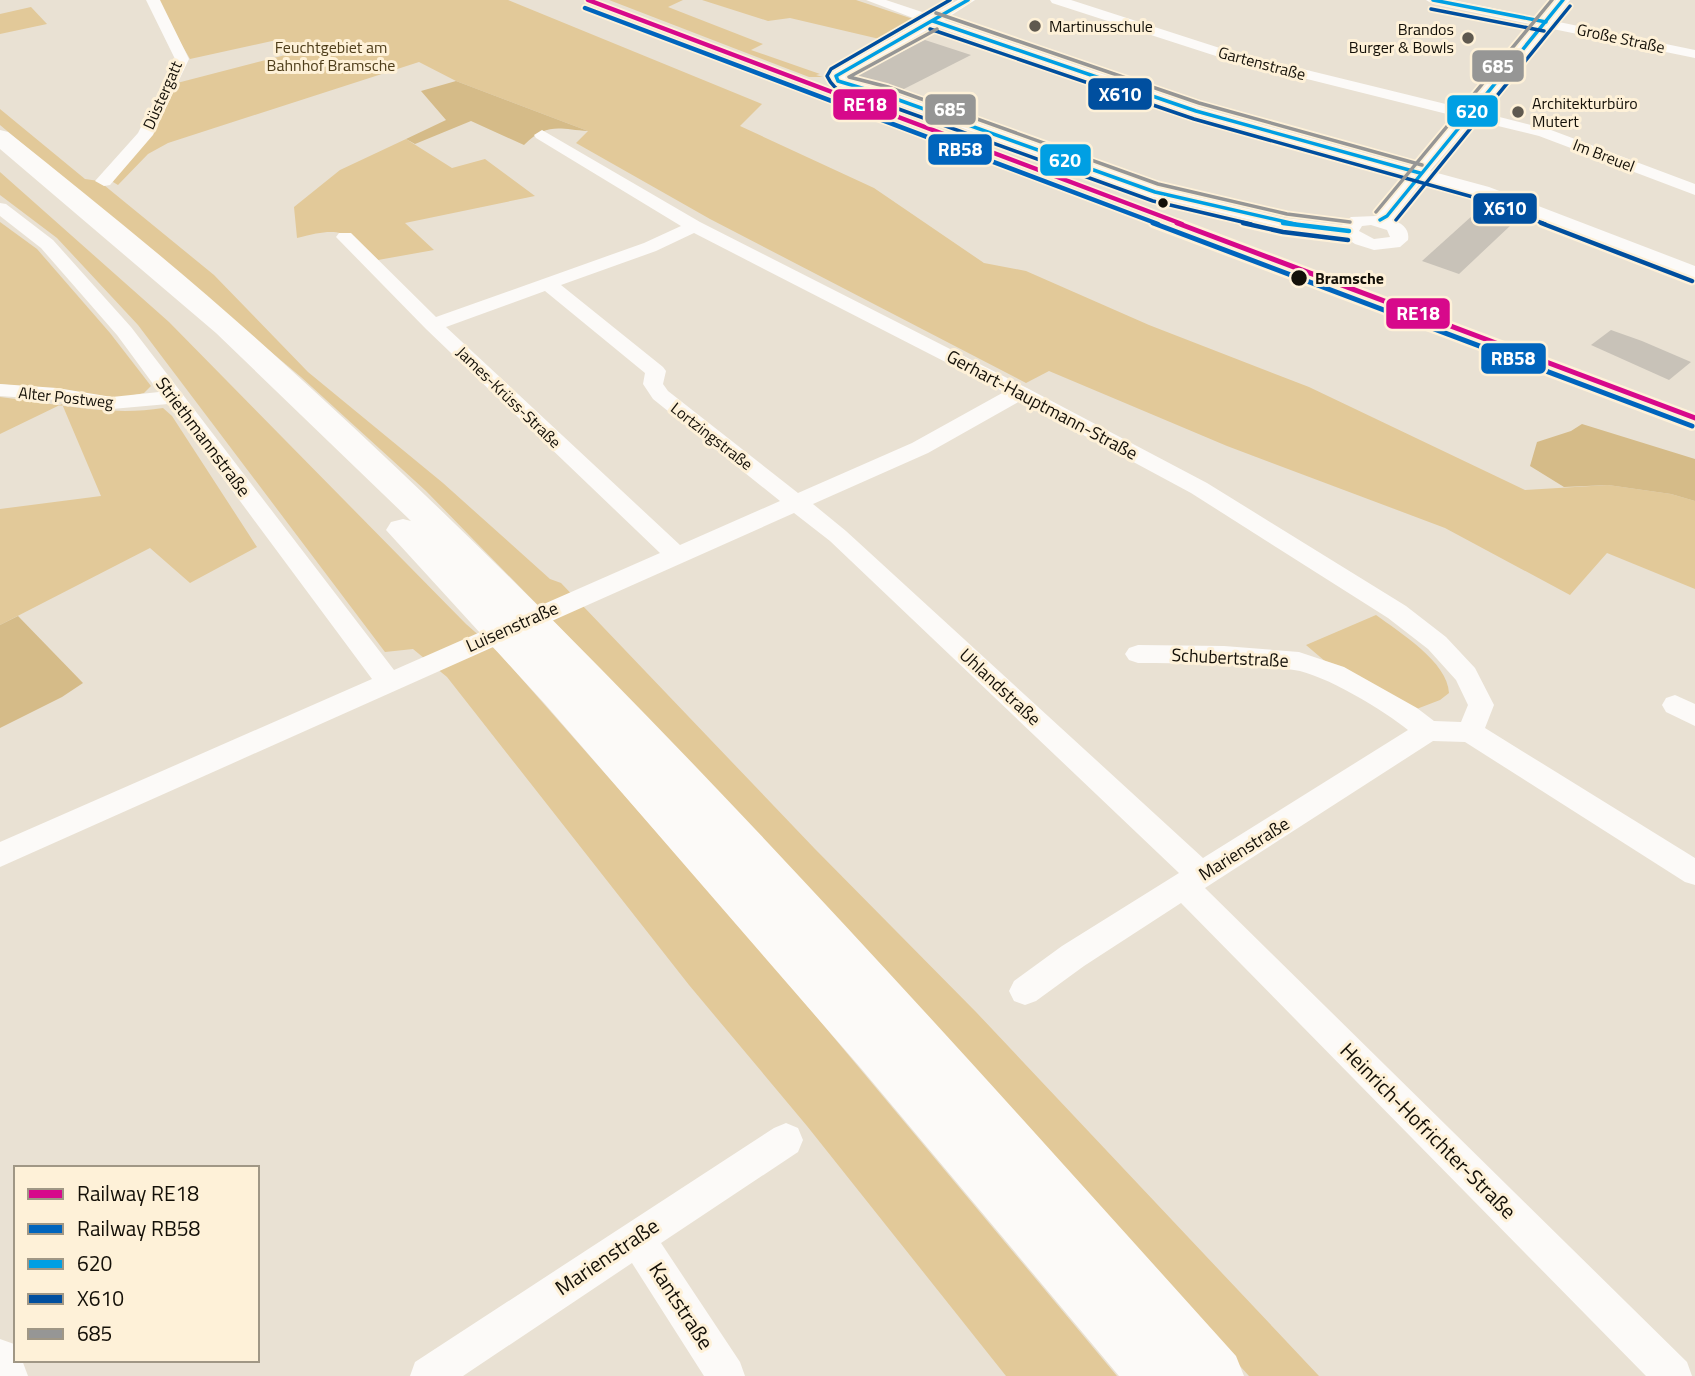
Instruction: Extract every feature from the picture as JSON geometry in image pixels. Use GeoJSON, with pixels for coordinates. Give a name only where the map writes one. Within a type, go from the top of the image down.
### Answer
{"type":"FeatureCollection","features":[{"type":"Feature","properties":{"kind":"highway"},"geometry":{"type":"LineString","coordinates":[[0,137],[193,298],[297,392],[455,544],[587,680],[887,1005],[1216,1376]]}},
{"type":"Feature","properties":{"kind":"highway"},"geometry":{"type":"LineString","coordinates":[[0,159],[81,225],[181,314],[429,557],[559,694],[849,1019],[1156,1376]]}},
{"type":"Feature","properties":{"kind":"street","name":"Düstergatt"},"geometry":{"type":"LineString","coordinates":[[104,181],[145,135],[182,59],[153,0]]}},
{"type":"Feature","properties":{"kind":"street"},"geometry":{"type":"LineString","coordinates":[[873,0],[1196,111],[1483,191],[1695,273]]}},
{"type":"Feature","properties":{"kind":"street"},"geometry":{"type":"LineString","coordinates":[[968,0],[850,67],[836,76],[838,80],[1135,186],[1182,200],[1285,223],[1349,231],[1356,239],[1374,244],[1390,244],[1401,236],[1397,229],[1380,221],[1357,221],[1349,231]]}},
{"type":"Feature","properties":{"kind":"street","name":"Gartenstraße"},"geometry":{"type":"LineString","coordinates":[[1056,0],[1223,54],[1472,114]]}},
{"type":"Feature","properties":{"kind":"street","name":"Große Straße"},"geometry":{"type":"LineString","coordinates":[[1433,0],[1695,54]]}},
{"type":"Feature","properties":{"kind":"street"},"geometry":{"type":"LineString","coordinates":[[1380,221],[1472,114],[1563,0]]}},
{"type":"Feature","properties":{"kind":"street","name":"Im Breuel"},"geometry":{"type":"LineString","coordinates":[[1472,114],[1545,133],[1695,190]]}},
{"type":"Feature","properties":{"kind":"street","name":"Gerhart-Hauptmann-Straße"},"geometry":{"type":"LineString","coordinates":[[542,135],[694,226],[1020,392],[1199,488],[1417,628],[1437,643],[1466,675],[1481,705],[1470,732]]}},
{"type":"Feature","properties":{"kind":"street","name":"Striethmannstraße"},"geometry":{"type":"LineString","coordinates":[[0,208],[47,243],[124,331],[388,681]]}},
{"type":"Feature","properties":{"kind":"street"},"geometry":{"type":"LineString","coordinates":[[433,325],[650,247],[694,226]]}},
{"type":"Feature","properties":{"kind":"street","name":"James-Krüss-Straße"},"geometry":{"type":"LineString","coordinates":[[345,237],[433,325],[675,554]]}},
{"type":"Feature","properties":{"kind":"street","name":"Lortzingstraße"},"geometry":{"type":"LineString","coordinates":[[548,284],[656,371],[653,384],[660,395],[795,502]]}},
{"type":"Feature","properties":{"kind":"street","name":"Alter Postweg"},"geometry":{"type":"LineString","coordinates":[[0,390],[57,394],[112,404],[173,397]]}},
{"type":"Feature","properties":{"kind":"street","name":"Luisenstraße"},"geometry":{"type":"LineString","coordinates":[[0,855],[675,554],[920,448],[1020,392]]}},
{"type":"Feature","properties":{"kind":"street","name":"Uhlandstraße"},"geometry":{"type":"LineString","coordinates":[[795,502],[838,536],[1193,881]]}},
{"type":"Feature","properties":{"kind":"street","name":"Schubertstraße"},"geometry":{"type":"LineString","coordinates":[[1138,654],[1224,655],[1299,661],[1335,674],[1429,731]]}},
{"type":"Feature","properties":{"kind":"street"},"geometry":{"type":"LineString","coordinates":[[1429,731],[1470,732],[1695,873]]}},
{"type":"Feature","properties":{"kind":"street","name":"Marienstraße"},"geometry":{"type":"LineString","coordinates":[[1025,991],[1073,956],[1429,731]]}},
{"type":"Feature","properties":{"kind":"street","name":"Heinrich-Hofrichter-Straße"},"geometry":{"type":"LineString","coordinates":[[1193,881],[1673,1376]]}},
{"type":"Feature","properties":{"kind":"street","name":"Marienstraße"},"geometry":{"type":"LineString","coordinates":[[429,1376],[786,1140]]}},
{"type":"Feature","properties":{"kind":"street","name":"Kantstraße"},"geometry":{"type":"LineString","coordinates":[[636,1237],[726,1376]]}},
{"type":"Feature","properties":{"kind":"street"},"geometry":{"type":"LineString","coordinates":[[0,1358],[9,1376]]}},
{"type":"Feature","properties":{"kind":"green space","name":"Feuchtgebiet am Bahnhof Bramsche"},"geometry":{"type":"Polygon","coordinates":[[[159,0],[508,0],[762,104],[740,126],[874,188],[984,263],[1026,271],[1149,325],[1309,387],[1525,490],[1608,485],[1671,494],[1695,501],[1695,589],[1607,553],[1570,595],[1445,528],[1227,446],[1049,371],[1026,383],[710,219],[576,143],[588,131],[456,81],[419,62],[168,143],[148,154],[118,185],[113,182],[114,177],[177,83],[297,52],[281,39],[190,59],[159,0]]]}},
{"type":"Feature","properties":{"kind":"green space"},"geometry":{"type":"Polygon","coordinates":[[[609,0],[683,0],[668,7],[763,44],[751,50],[823,77],[809,77],[609,0]]]}},
{"type":"Feature","properties":{"kind":"green space"},"geometry":{"type":"Polygon","coordinates":[[[702,0],[856,0],[919,21],[888,41],[790,18],[768,21],[702,0]]]}},
{"type":"Feature","properties":{"kind":"green space"},"geometry":{"type":"Polygon","coordinates":[[[31,7],[47,24],[0,34],[0,14],[31,7]]]}},
{"type":"Feature","properties":{"kind":"green space"},"geometry":{"type":"Polygon","coordinates":[[[0,109],[85,179],[99,181],[214,275],[308,372],[443,483],[550,579],[561,583],[815,849],[976,1012],[1319,1376],[1249,1376],[940,1033],[559,627],[426,491],[301,377],[0,125],[0,109]]]}},
{"type":"Feature","properties":{"kind":"green space"},"geometry":{"type":"Polygon","coordinates":[[[406,139],[452,168],[485,159],[535,196],[405,223],[434,250],[378,260],[350,237],[342,234],[324,232],[297,238],[294,207],[340,170],[406,139]]]}},
{"type":"Feature","properties":{"kind":"green space"},"geometry":{"type":"Polygon","coordinates":[[[0,172],[169,322],[466,624],[499,653],[764,954],[1117,1376],[1006,1376],[807,1126],[689,985],[447,677],[413,649],[385,652],[138,325],[57,238],[0,195],[0,172]]]}},
{"type":"Feature","properties":{"kind":"green space"},"geometry":{"type":"Polygon","coordinates":[[[0,222],[37,249],[110,333],[151,386],[144,393],[120,398],[0,384],[0,222]]]}},
{"type":"Feature","properties":{"kind":"green space"},"geometry":{"type":"Polygon","coordinates":[[[0,397],[20,400],[59,405],[0,434],[0,397]]]}},
{"type":"Feature","properties":{"kind":"green space"},"geometry":{"type":"Polygon","coordinates":[[[63,406],[122,411],[163,408],[172,416],[257,547],[190,583],[150,548],[0,625],[0,509],[101,496],[63,406]]]}},
{"type":"Feature","properties":{"kind":"green space"},"geometry":{"type":"Polygon","coordinates":[[[1376,615],[1432,659],[1447,681],[1449,693],[1440,700],[1414,710],[1326,662],[1306,645],[1376,615]]]}},
{"type":"Feature","properties":{"kind":"shaded area"},"geometry":{"type":"Polygon","coordinates":[[[456,81],[588,131],[561,128],[547,130],[524,145],[471,121],[415,144],[406,139],[446,120],[421,91],[456,81]]]}},
{"type":"Feature","properties":{"kind":"shaded area"},"geometry":{"type":"Polygon","coordinates":[[[1582,424],[1695,459],[1695,501],[1671,494],[1608,485],[1564,487],[1530,466],[1537,442],[1571,431],[1582,424]]]}},
{"type":"Feature","properties":{"kind":"shaded area"},"geometry":{"type":"Polygon","coordinates":[[[18,616],[83,683],[62,697],[0,728],[0,625],[18,616]]]}},
{"type":"Feature","properties":{"kind":"building"},"geometry":{"type":"Polygon","coordinates":[[[925,40],[971,55],[898,92],[851,77],[925,40]]]}},
{"type":"Feature","properties":{"kind":"building"},"geometry":{"type":"Polygon","coordinates":[[[1473,215],[1511,225],[1459,274],[1422,261],[1473,215]]]}},
{"type":"Feature","properties":{"kind":"building"},"geometry":{"type":"Polygon","coordinates":[[[1611,330],[1691,362],[1669,380],[1591,345],[1611,330]]]}},
{"type":"Feature","properties":{"kind":"rail line","name":"RE18"},"geometry":{"type":"LineString","coordinates":[[588,0],[1695,418]]}},
{"type":"Feature","properties":{"kind":"rail line","name":"RB58"},"geometry":{"type":"LineString","coordinates":[[585,8],[1692,426]]}},
{"type":"Feature","properties":{"kind":"transit line","name":"X610"},"geometry":{"type":"LineString","coordinates":[[950,0],[831,69],[827,76],[830,83],[835,89],[850,96],[882,103],[1153,201],[1283,232],[1348,240]]}},
{"type":"Feature","properties":{"kind":"transit line","name":"620"},"geometry":{"type":"LineString","coordinates":[[968,0],[836,76],[838,81],[885,95],[1155,192],[1285,223],[1349,231]]}},
{"type":"Feature","properties":{"kind":"transit line","name":"620"},"geometry":{"type":"LineString","coordinates":[[1433,0],[1546,22]]}},
{"type":"Feature","properties":{"kind":"transit line","name":"685"},"geometry":{"type":"LineString","coordinates":[[1376,212],[1552,0]]}},
{"type":"Feature","properties":{"kind":"transit line","name":"620"},"geometry":{"type":"LineString","coordinates":[[1380,220],[1387,216],[1563,0]]}},
{"type":"Feature","properties":{"kind":"transit line","name":"X610"},"geometry":{"type":"LineString","coordinates":[[1396,220],[1570,6]]}},
{"type":"Feature","properties":{"kind":"transit line","name":"X610"},"geometry":{"type":"LineString","coordinates":[[1431,9],[1544,31]]}},
{"type":"Feature","properties":{"kind":"transit line","name":"685"},"geometry":{"type":"LineString","coordinates":[[936,13],[1199,103],[1422,165]]}},
{"type":"Feature","properties":{"kind":"transit line","name":"620"},"geometry":{"type":"LineString","coordinates":[[933,21],[1196,111],[1420,173]]}},
{"type":"Feature","properties":{"kind":"transit line","name":"X610"},"geometry":{"type":"LineString","coordinates":[[930,29],[1194,119],[1480,199],[1692,281]]}},
{"type":"Feature","properties":{"kind":"transit line","name":"685"},"geometry":{"type":"LineString","coordinates":[[937,29],[849,77],[888,87],[1158,184],[1287,214],[1350,222]]}},
{"type":"Feature","properties":{"kind":"place","name":"Martinusschule"},"geometry":{"type":"Point","coordinates":[1035,26]}},
{"type":"Feature","properties":{"kind":"place","name":"Brandos Burger & Bowls"},"geometry":{"type":"Point","coordinates":[1468,38]}},
{"type":"Feature","properties":{"kind":"place","name":"Architekturbüro Mutert"},"geometry":{"type":"Point","coordinates":[1518,112]}},
{"type":"Feature","properties":{"kind":"place","name":"Bramsche"},"geometry":{"type":"Point","coordinates":[1299,278]}}]}
